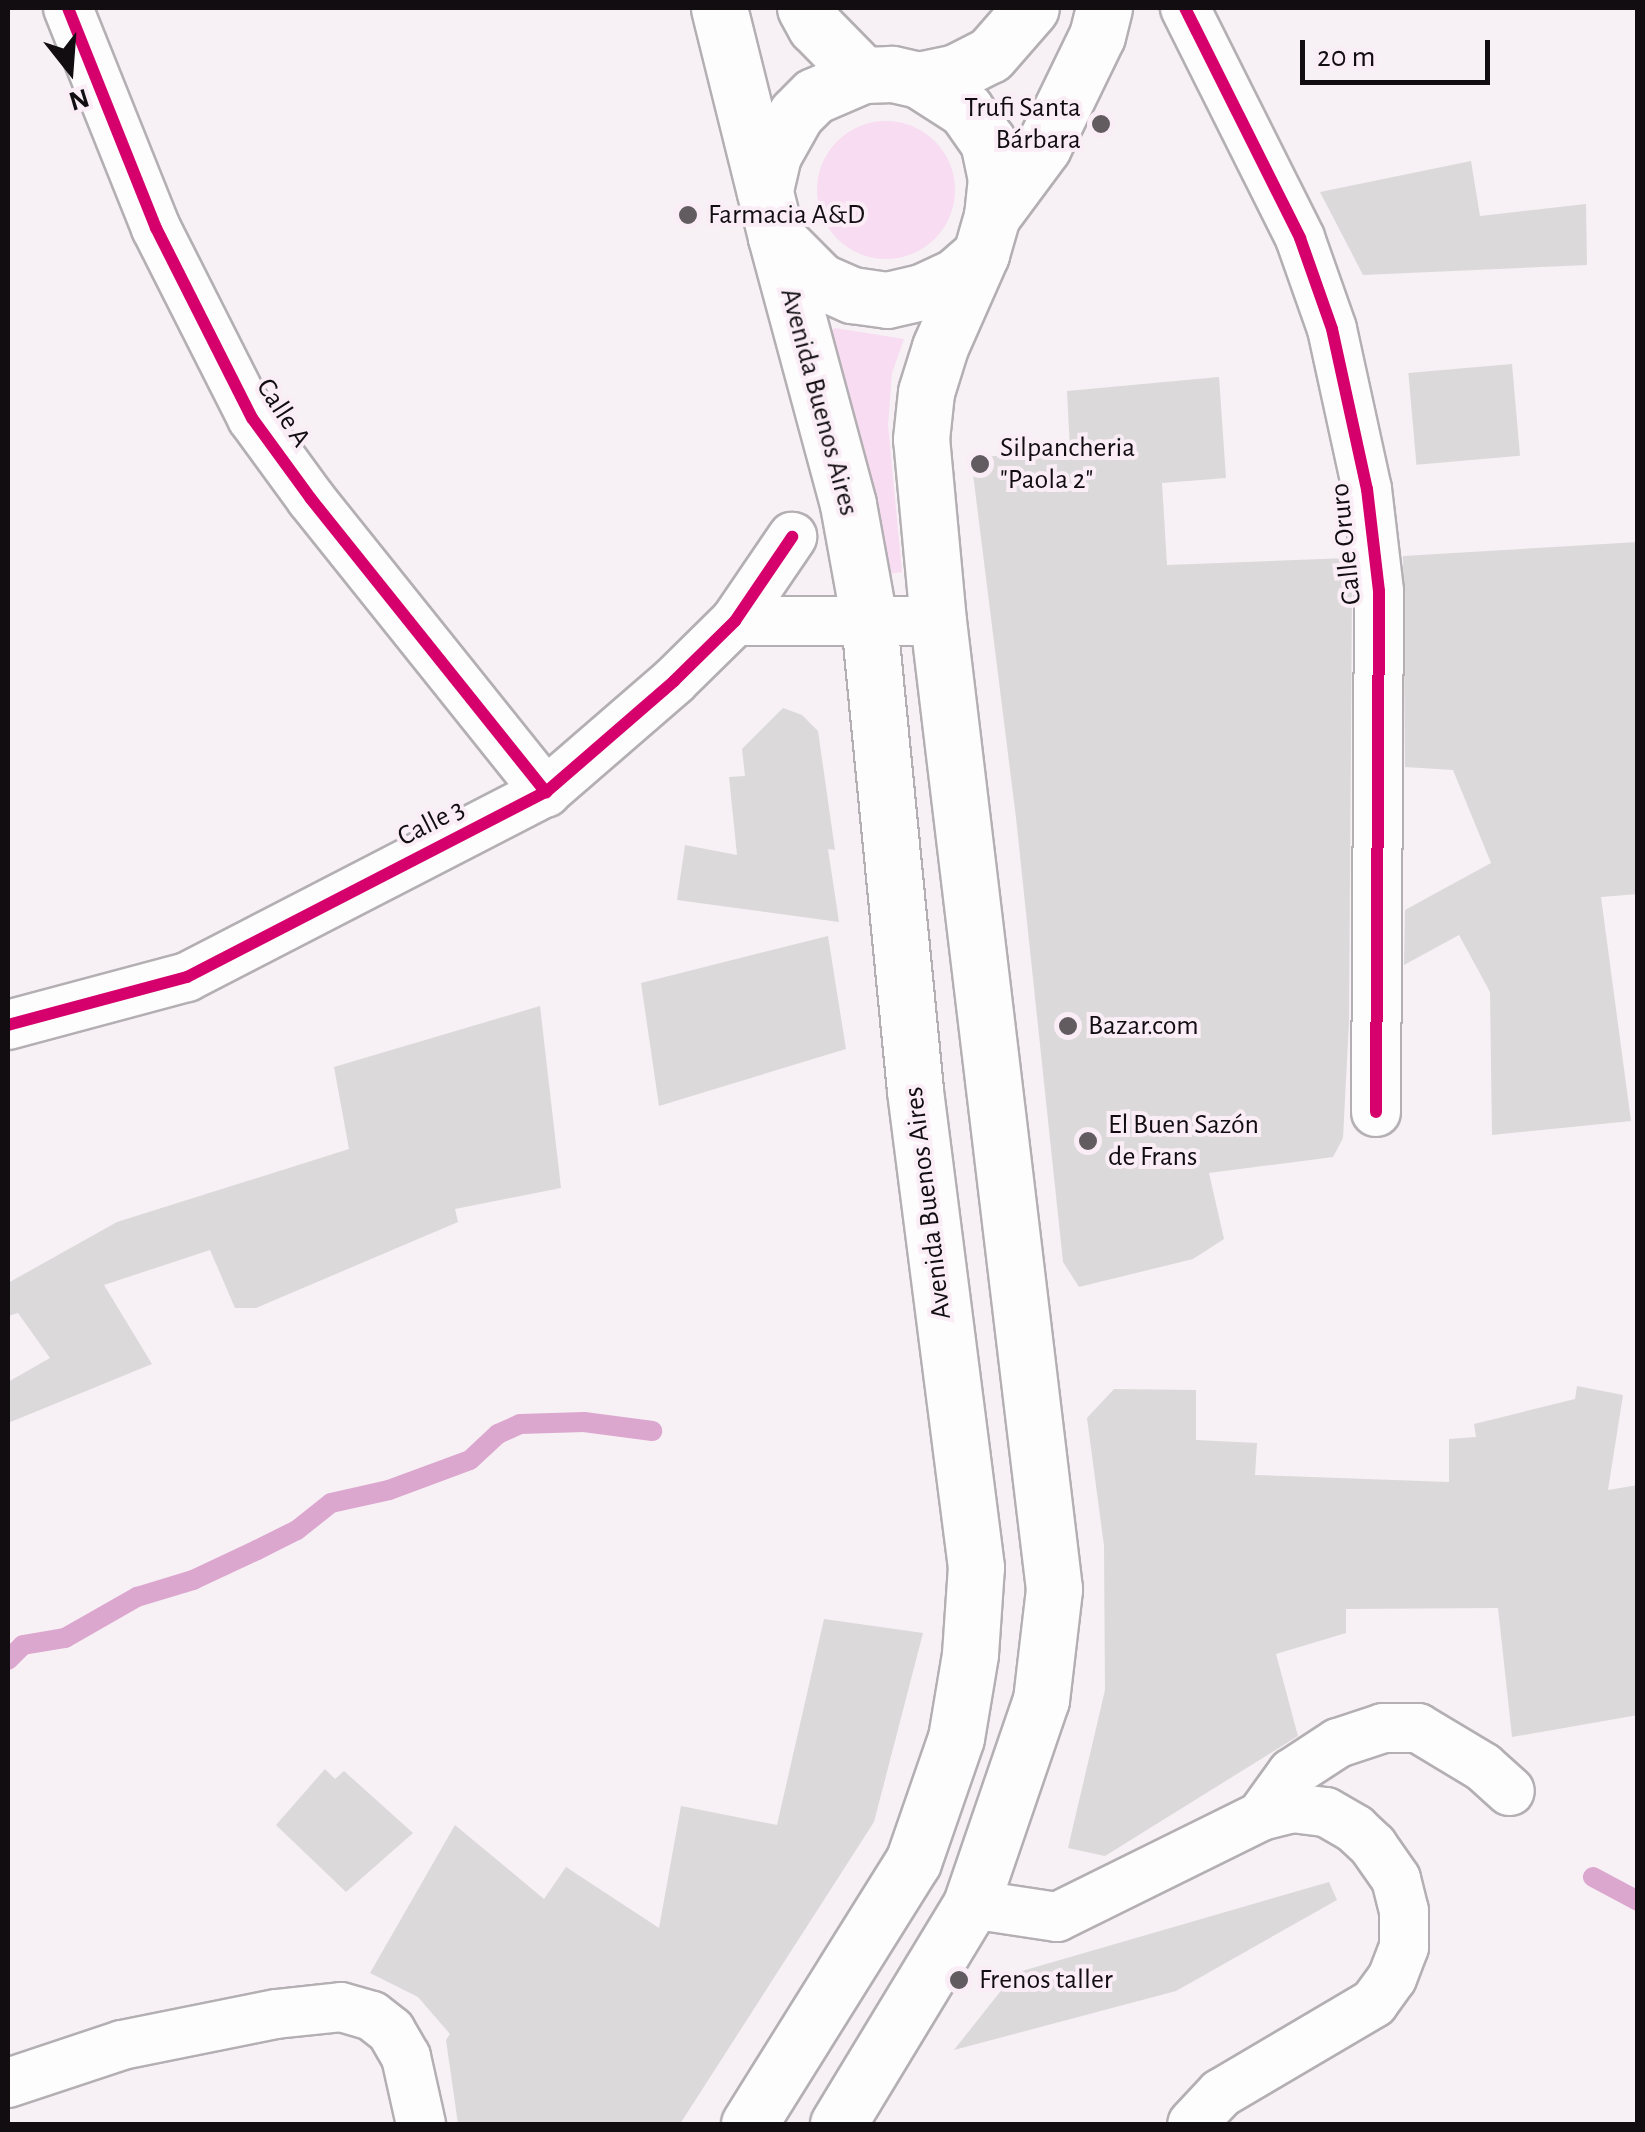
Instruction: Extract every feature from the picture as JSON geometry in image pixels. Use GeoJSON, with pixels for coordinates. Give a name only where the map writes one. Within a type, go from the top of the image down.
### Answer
{"type":"FeatureCollection","features":[{"type":"Feature","properties":{"kind":"main road","name":"Avenida Buenos Aires"},"geometry":{"type":"LineString","coordinates":[[719,8],[848,504],[868,620],[915,1090],[976,1567],[970,1654],[956,1738],[912,1862],[749,2124]]}},
{"type":"Feature","properties":{"kind":"main road"},"geometry":{"type":"LineString","coordinates":[[806,8],[815,26],[863,75]]}},
{"type":"Feature","properties":{"kind":"main road"},"geometry":{"type":"LineString","coordinates":[[919,80],[956,72],[990,55],[1031,8]]}},
{"type":"Feature","properties":{"kind":"main road"},"geometry":{"type":"LineString","coordinates":[[838,2124],[971,1904],[1040,1700],[1054,1589],[938,622],[921,439],[926,392],[940,347],[987,235],[996,179],[988,142],[966,110],[919,80],[892,74],[863,75],[814,96],[796,114],[773,155],[771,214],[820,281],[852,295],[887,300],[922,292],[956,276],[987,235],[1043,147],[1097,36],[1104,8]]}},
{"type":"Feature","properties":{"kind":"street","name":"Calle A"},"geometry":{"type":"LineString","coordinates":[[68,8],[156,228],[252,418],[311,499],[546,792]]}},
{"type":"Feature","properties":{"kind":"street","name":"Calle Oruro"},"geometry":{"type":"LineString","coordinates":[[1185,8],[1300,238],[1332,329],[1367,489],[1379,590],[1376,1112]]}},
{"type":"Feature","properties":{"kind":"street","name":"Calle 3"},"geometry":{"type":"LineString","coordinates":[[8,1026],[187,977],[546,792],[674,681],[735,621],[792,537]]}},
{"type":"Feature","properties":{"kind":"street"},"geometry":{"type":"LineString","coordinates":[[735,621],[938,622]]}},
{"type":"Feature","properties":{"kind":"street"},"geometry":{"type":"LineString","coordinates":[[1261,1816],[1292,1774],[1338,1743],[1383,1728],[1418,1728],[1483,1766],[1510,1791]]}},
{"type":"Feature","properties":{"kind":"street"},"geometry":{"type":"LineString","coordinates":[[971,1904],[1057,1916],[1261,1816],[1310,1808],[1356,1828],[1396,1878],[1404,1911],[1404,1947],[1392,1978],[1374,2002],[1221,2093],[1192,2124]]}},
{"type":"Feature","properties":{"kind":"street"},"geometry":{"type":"LineString","coordinates":[[8,2083],[122,2045],[276,2014],[341,2007],[372,2016],[390,2030],[406,2058],[421,2124]]}},
{"type":"Feature","properties":{"kind":"shaded area"},"geometry":{"type":"Polygon","coordinates":[[[886,121],[912,126],[935,141],[950,164],[955,190],[950,216],[935,239],[912,254],[886,259],[860,254],[837,239],[822,216],[817,190],[822,164],[837,141],[860,126],[886,121]]]}},
{"type":"Feature","properties":{"kind":"shaded area"},"geometry":{"type":"Polygon","coordinates":[[[835,328],[904,339],[892,373],[888,425],[902,572],[888,574],[831,331],[835,328]]]}},
{"type":"Feature","properties":{"kind":"building"},"geometry":{"type":"Polygon","coordinates":[[[1471,161],[1480,216],[1586,204],[1587,265],[1363,275],[1320,192],[1471,161]]]}},
{"type":"Feature","properties":{"kind":"building"},"geometry":{"type":"Polygon","coordinates":[[[1512,364],[1520,456],[1416,465],[1408,373],[1512,364]]]}},
{"type":"Feature","properties":{"kind":"building"},"geometry":{"type":"Polygon","coordinates":[[[1219,377],[1226,478],[1162,483],[1167,565],[1347,558],[1352,593],[1349,1022],[1343,1138],[1333,1157],[1209,1173],[1224,1239],[1193,1259],[1079,1287],[1063,1262],[1016,818],[971,458],[1070,450],[1067,391],[1219,377]]]}},
{"type":"Feature","properties":{"kind":"building"},"geometry":{"type":"Polygon","coordinates":[[[1638,542],[1638,894],[1601,897],[1631,1121],[1492,1135],[1490,992],[1459,935],[1404,965],[1405,910],[1491,863],[1453,770],[1405,767],[1403,556],[1638,542]]]}},
{"type":"Feature","properties":{"kind":"building"},"geometry":{"type":"Polygon","coordinates":[[[783,708],[802,715],[818,731],[835,850],[828,849],[839,922],[677,900],[685,845],[737,855],[729,777],[745,776],[742,749],[783,708]]]}},
{"type":"Feature","properties":{"kind":"building"},"geometry":{"type":"Polygon","coordinates":[[[828,936],[846,1049],[659,1106],[641,983],[828,936]]]}},
{"type":"Feature","properties":{"kind":"building"},"geometry":{"type":"Polygon","coordinates":[[[540,1006],[561,1188],[455,1209],[458,1222],[256,1308],[235,1308],[210,1250],[104,1285],[152,1364],[8,1423],[8,1382],[50,1358],[18,1313],[8,1316],[8,1283],[117,1222],[349,1149],[334,1067],[540,1006]]]}},
{"type":"Feature","properties":{"kind":"building"},"geometry":{"type":"Polygon","coordinates":[[[1577,1386],[1623,1395],[1608,1490],[1638,1485],[1638,1715],[1512,1737],[1498,1608],[1346,1609],[1346,1633],[1276,1654],[1298,1736],[1105,1856],[1068,1848],[1105,1690],[1104,1546],[1087,1418],[1114,1389],[1196,1390],[1196,1440],[1257,1443],[1255,1475],[1449,1482],[1449,1439],[1476,1437],[1474,1424],[1575,1399],[1577,1386]]]}},
{"type":"Feature","properties":{"kind":"building"},"geometry":{"type":"Polygon","coordinates":[[[824,1619],[923,1633],[874,1822],[680,2124],[458,2124],[446,2040],[450,2034],[418,1997],[370,1973],[455,1825],[544,1899],[566,1867],[659,1928],[681,1806],[777,1825],[824,1619]]]}},
{"type":"Feature","properties":{"kind":"building"},"geometry":{"type":"Polygon","coordinates":[[[325,1769],[335,1779],[344,1771],[413,1833],[346,1892],[276,1825],[325,1769]]]}},
{"type":"Feature","properties":{"kind":"building"},"geometry":{"type":"Polygon","coordinates":[[[1329,1882],[1337,1900],[1176,1991],[954,2050],[1015,1973],[1329,1882]]]}},
{"type":"Feature","properties":{"kind":"waterway"},"geometry":{"type":"LineString","coordinates":[[8,1660],[23,1645],[65,1638],[137,1597],[193,1580],[257,1550],[297,1530],[331,1503],[389,1490],[470,1460],[498,1434],[520,1424],[584,1422],[652,1431]]}},
{"type":"Feature","properties":{"kind":"waterway"},"geometry":{"type":"LineString","coordinates":[[1593,1877],[1638,1901]]}},
{"type":"Feature","properties":{"kind":"cycle path"},"geometry":{"type":"LineString","coordinates":[[68,8],[156,228],[252,418],[311,499],[546,792]]}},
{"type":"Feature","properties":{"kind":"cycle path"},"geometry":{"type":"LineString","coordinates":[[1185,8],[1300,238],[1332,329],[1367,489],[1379,591],[1376,1112]]}},
{"type":"Feature","properties":{"kind":"cycle path"},"geometry":{"type":"LineString","coordinates":[[8,1025],[187,977],[546,792],[674,681],[735,621],[792,537]]}},
{"type":"Feature","properties":{"kind":"place","name":"Trufi Santa Bárbara"},"geometry":{"type":"Point","coordinates":[1101,124]}},
{"type":"Feature","properties":{"kind":"place","name":"Farmacia A&D"},"geometry":{"type":"Point","coordinates":[688,215]}},
{"type":"Feature","properties":{"kind":"place","name":"Silpancheria \"Paola 2\""},"geometry":{"type":"Point","coordinates":[980,464]}},
{"type":"Feature","properties":{"kind":"place","name":"Bazar.com"},"geometry":{"type":"Point","coordinates":[1068,1026]}},
{"type":"Feature","properties":{"kind":"place","name":"El Buen Sazón de Frans"},"geometry":{"type":"Point","coordinates":[1088,1141]}},
{"type":"Feature","properties":{"kind":"place","name":"Frenos taller"},"geometry":{"type":"Point","coordinates":[959,1980]}}]}
